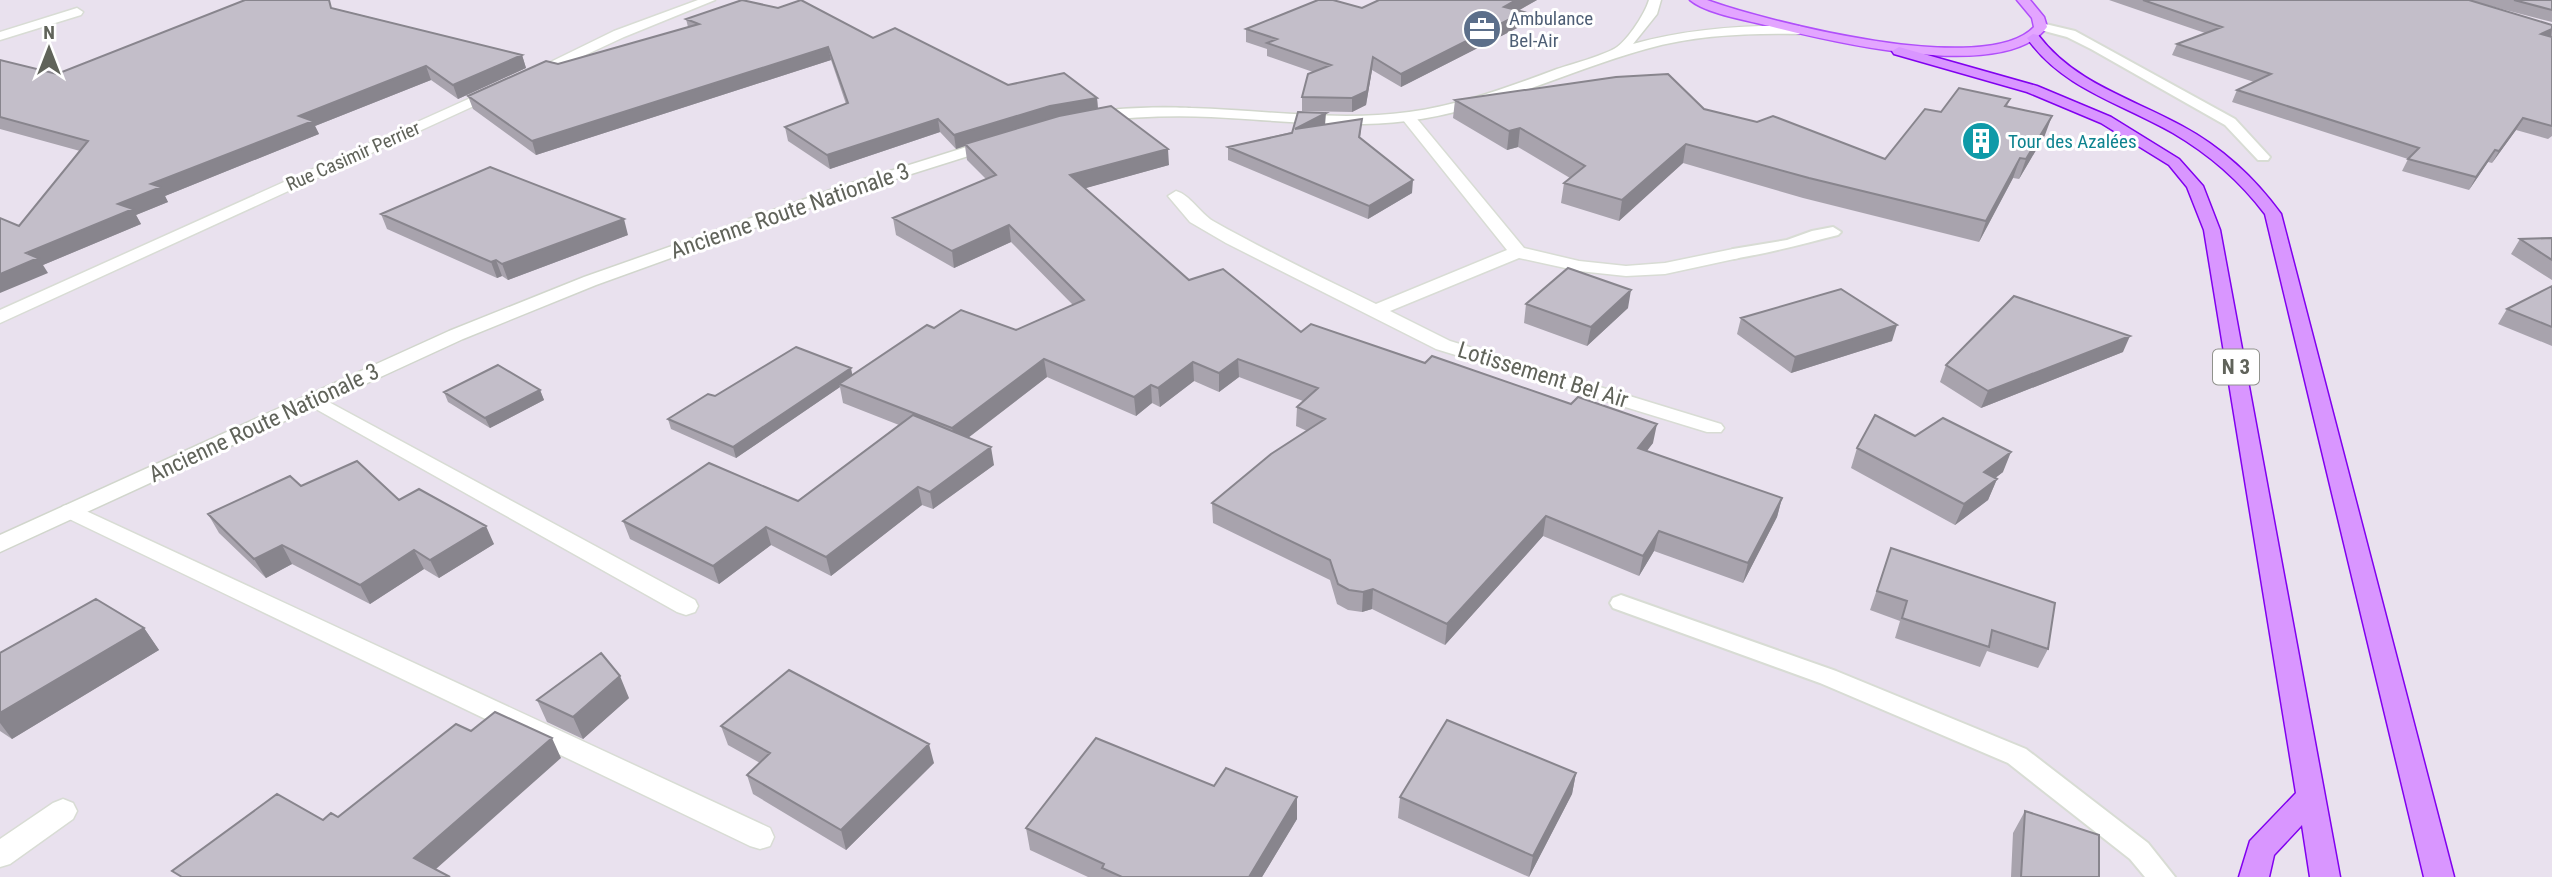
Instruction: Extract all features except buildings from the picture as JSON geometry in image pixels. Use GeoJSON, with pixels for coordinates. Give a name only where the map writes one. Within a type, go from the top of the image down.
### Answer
{"type":"FeatureCollection","features":[{"type":"Feature","properties":{"kind":"highway"},"geometry":{"type":"LineString","coordinates":[[2037,33],[2047,57],[2075,77],[2178,130],[2218,157],[2241,176],[2273,214],[2439,877]]}},
{"type":"Feature","properties":{"kind":"highway","name":"N 3"},"geometry":{"type":"LineString","coordinates":[[1899,51],[2032,89],[2106,120],[2174,162],[2195,186],[2212,230],[2325,877]]}},
{"type":"Feature","properties":{"kind":"highway"},"geometry":{"type":"LineString","coordinates":[[2254,877],[2260,850],[2312,795]]}},
{"type":"Feature","properties":{"kind":"main road","name":"N 3"},"geometry":{"type":"LineString","coordinates":[[1696,0],[1799,30],[1899,51],[1968,50],[2005,46],[2037,33]]}},
{"type":"Feature","properties":{"kind":"main road"},"geometry":{"type":"LineString","coordinates":[[2023,0],[2038,17],[2037,33]]}},
{"type":"Feature","properties":{"kind":"street","name":"Rue Casimir Perrier"},"geometry":{"type":"LineString","coordinates":[[0,317],[619,34],[709,0]]}},
{"type":"Feature","properties":{"kind":"street"},"geometry":{"type":"LineString","coordinates":[[1621,51],[1651,14],[1655,0]]}},
{"type":"Feature","properties":{"kind":"street"},"geometry":{"type":"LineString","coordinates":[[0,36],[77,12]]}},
{"type":"Feature","properties":{"kind":"street"},"geometry":{"type":"LineString","coordinates":[[1082,119],[1133,111],[1332,119],[1408,117],[1458,107],[1621,51],[1708,31],[1799,30]]}},
{"type":"Feature","properties":{"kind":"street"},"geometry":{"type":"LineString","coordinates":[[1408,117],[1518,252]]}},
{"type":"Feature","properties":{"kind":"street","name":"Ancienne Route Nationale 3"},"geometry":{"type":"LineString","coordinates":[[0,544],[456,335],[590,281],[845,190],[1006,140]]}},
{"type":"Feature","properties":{"kind":"street","name":"Lotissement Bel Air"},"geometry":{"type":"LineString","coordinates":[[1177,196],[1196,218],[1232,239],[1444,345],[1714,428]]}},
{"type":"Feature","properties":{"kind":"street"},"geometry":{"type":"LineString","coordinates":[[1377,310],[1518,252],[1568,264],[1617,271],[1664,269],[1733,254]]}},
{"type":"Feature","properties":{"kind":"street"},"geometry":{"type":"LineString","coordinates":[[314,400],[686,606]]}},
{"type":"Feature","properties":{"kind":"street"},"geometry":{"type":"LineString","coordinates":[[71,511],[760,837]]}},
{"type":"Feature","properties":{"kind":"street"},"geometry":{"type":"LineString","coordinates":[[0,855],[63,811]]}},
{"type":"Feature","properties":{"kind":"lane"},"geometry":{"type":"LineString","coordinates":[[2037,33],[2071,34],[2230,122],[2263,157]]}},
{"type":"Feature","properties":{"kind":"lane"},"geometry":{"type":"LineString","coordinates":[[1733,254],[1791,244],[1817,234],[1833,232]]}},
{"type":"Feature","properties":{"kind":"lane"},"geometry":{"type":"LineString","coordinates":[[1621,603],[1828,677],[2017,756],[2140,851],[2161,877]]}},
{"type":"Feature","properties":{"kind":"place","name":"Ambulance Bel-Air"},"geometry":{"type":"Point","coordinates":[1482,29]}},
{"type":"Feature","properties":{"kind":"place","name":"Tour des Azalées"},"geometry":{"type":"Point","coordinates":[1981,141]}}]}
